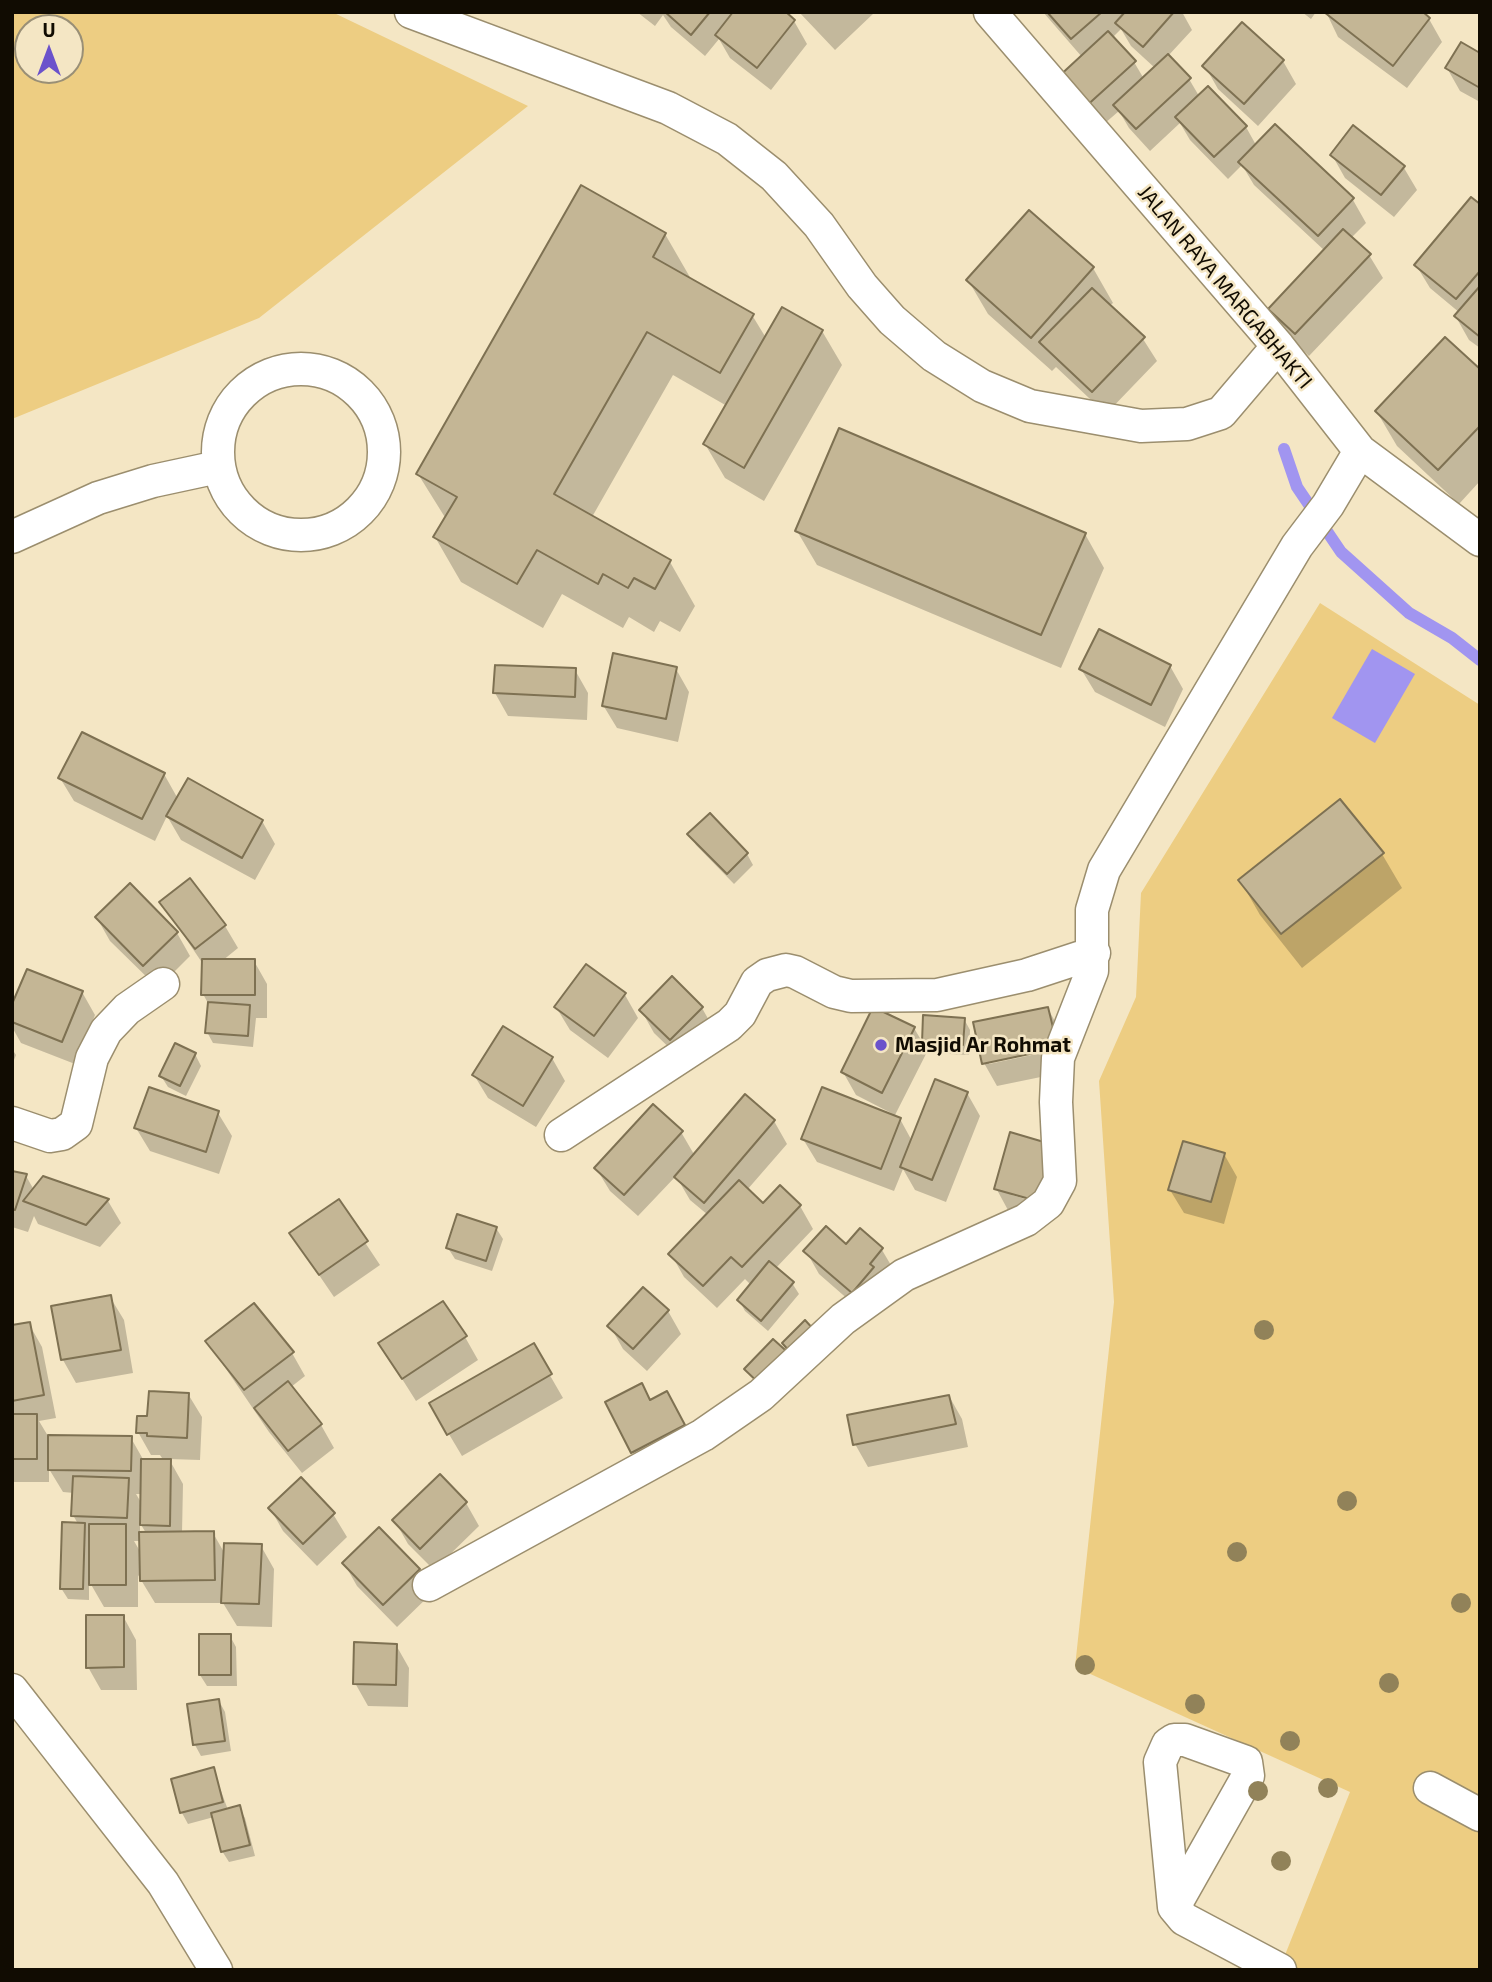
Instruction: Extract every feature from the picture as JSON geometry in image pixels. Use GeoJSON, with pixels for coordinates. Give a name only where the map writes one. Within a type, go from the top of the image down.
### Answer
{"type":"FeatureCollection","features":[{"type":"Feature","properties":{"kind":"street"},"geometry":{"type":"LineString","coordinates":[[411,12],[668,108],[727,139],[774,176],[819,225],[862,286],[892,320],[934,356],[973,380],[1030,405],[1141,426],[1187,424],[1221,413],[1278,346]]}},
{"type":"Feature","properties":{"kind":"street","name":"JALAN RAYA MARGABHAKTI"},"geometry":{"type":"LineString","coordinates":[[990,12],[1278,346],[1360,452],[1480,540]]}},
{"type":"Feature","properties":{"kind":"street"},"geometry":{"type":"LineString","coordinates":[[308,368],[349,383],[365,398],[377,416],[383,437],[384,459],[379,480],[370,499],[355,515],[336,527],[315,533],[293,535],[272,530],[252,520],[237,505],[225,487],[218,467],[217,444],[221,423],[232,404],[246,388],[265,376],[286,370],[308,368]]}},
{"type":"Feature","properties":{"kind":"street"},"geometry":{"type":"LineString","coordinates":[[429,1585],[703,1434],[761,1395],[843,1319],[904,1275],[1026,1220],[1048,1203],[1060,1181],[1056,1102],[1058,1058],[1092,971],[1092,909],[1104,870],[1297,546],[1328,505],[1360,452]]}},
{"type":"Feature","properties":{"kind":"street"},"geometry":{"type":"LineString","coordinates":[[12,537],[98,498],[153,481],[218,467]]}},
{"type":"Feature","properties":{"kind":"street"},"geometry":{"type":"LineString","coordinates":[[561,1135],[729,1025],[740,1014],[757,982],[767,975],[786,970],[796,972],[834,992],[850,996],[937,995],[1027,975],[1094,953]]}},
{"type":"Feature","properties":{"kind":"street"},"geometry":{"type":"LineString","coordinates":[[12,1123],[50,1136],[62,1134],[76,1124],[92,1058],[106,1031],[127,1009],[163,984]]}},
{"type":"Feature","properties":{"kind":"street"},"geometry":{"type":"LineString","coordinates":[[12,1690],[163,1884],[216,1970]]}},
{"type":"Feature","properties":{"kind":"street"},"geometry":{"type":"LineString","coordinates":[[1174,1907],[1248,1776],[1246,1762],[1185,1740],[1174,1740],[1168,1744],[1160,1762],[1174,1907],[1184,1920],[1280,1970]]}},
{"type":"Feature","properties":{"kind":"street"},"geometry":{"type":"LineString","coordinates":[[1430,1788],[1480,1815]]}},
{"type":"Feature","properties":{"kind":"shaded area"},"geometry":{"type":"Polygon","coordinates":[[[12,12],[332,12],[528,106],[259,318],[12,419],[12,12]]]}},
{"type":"Feature","properties":{"kind":"shaded area"},"geometry":{"type":"Polygon","coordinates":[[[1320,603],[1480,705],[1480,1970],[1279,1970],[1350,1792],[1075,1667],[1114,1302],[1099,1081],[1136,997],[1141,893],[1320,603]]]}},
{"type":"Feature","properties":{"kind":"shaded area"},"geometry":{"type":"Polygon","coordinates":[[[1372,649],[1415,674],[1375,743],[1332,718],[1372,649]]]}},
{"type":"Feature","properties":{"kind":"building"},"geometry":{"type":"Polygon","coordinates":[[[665,12],[710,12],[691,35],[665,12]]]}},
{"type":"Feature","properties":{"kind":"building"},"geometry":{"type":"Polygon","coordinates":[[[733,12],[786,12],[795,20],[757,68],[715,35],[733,12]]]}},
{"type":"Feature","properties":{"kind":"building"},"geometry":{"type":"Polygon","coordinates":[[[1047,12],[1102,12],[1071,39],[1047,12]]]}},
{"type":"Feature","properties":{"kind":"building"},"geometry":{"type":"Polygon","coordinates":[[[1125,12],[1174,12],[1143,47],[1115,23],[1125,12]]]}},
{"type":"Feature","properties":{"kind":"building"},"geometry":{"type":"Polygon","coordinates":[[[1324,12],[1423,12],[1430,18],[1393,66],[1324,12]]]}},
{"type":"Feature","properties":{"kind":"building"},"geometry":{"type":"Polygon","coordinates":[[[1242,22],[1284,60],[1244,104],[1202,66],[1242,22]]]}},
{"type":"Feature","properties":{"kind":"building"},"geometry":{"type":"Polygon","coordinates":[[[1108,31],[1136,61],[1083,109],[1056,79],[1108,31]]]}},
{"type":"Feature","properties":{"kind":"building"},"geometry":{"type":"Polygon","coordinates":[[[1461,42],[1480,53],[1480,88],[1445,68],[1461,42]]]}},
{"type":"Feature","properties":{"kind":"building"},"geometry":{"type":"Polygon","coordinates":[[[1168,54],[1191,78],[1136,129],[1113,105],[1168,54]]]}},
{"type":"Feature","properties":{"kind":"building"},"geometry":{"type":"Polygon","coordinates":[[[1208,86],[1247,126],[1214,157],[1175,117],[1208,86]]]}},
{"type":"Feature","properties":{"kind":"building"},"geometry":{"type":"Polygon","coordinates":[[[1275,124],[1354,198],[1318,236],[1238,162],[1275,124]]]}},
{"type":"Feature","properties":{"kind":"building"},"geometry":{"type":"Polygon","coordinates":[[[1353,125],[1405,166],[1381,195],[1330,155],[1353,125]]]}},
{"type":"Feature","properties":{"kind":"building"},"geometry":{"type":"Polygon","coordinates":[[[581,185],[666,233],[653,257],[754,314],[720,373],[647,332],[554,494],[671,560],[655,589],[634,578],[628,588],[603,574],[598,584],[537,550],[517,584],[433,537],[457,497],[416,474],[581,185]]]}},
{"type":"Feature","properties":{"kind":"building"},"geometry":{"type":"Polygon","coordinates":[[[1471,197],[1480,204],[1480,271],[1456,299],[1414,265],[1471,197]]]}},
{"type":"Feature","properties":{"kind":"building"},"geometry":{"type":"Polygon","coordinates":[[[1029,210],[1094,267],[1031,338],[966,280],[1029,210]]]}},
{"type":"Feature","properties":{"kind":"building"},"geometry":{"type":"Polygon","coordinates":[[[1343,229],[1371,254],[1295,334],[1268,309],[1343,229]]]}},
{"type":"Feature","properties":{"kind":"building"},"geometry":{"type":"Polygon","coordinates":[[[1480,286],[1480,337],[1454,316],[1480,286]]]}},
{"type":"Feature","properties":{"kind":"building"},"geometry":{"type":"Polygon","coordinates":[[[1092,288],[1145,337],[1092,392],[1039,342],[1092,288]]]}},
{"type":"Feature","properties":{"kind":"building"},"geometry":{"type":"Polygon","coordinates":[[[782,307],[823,330],[744,468],[703,444],[782,307]]]}},
{"type":"Feature","properties":{"kind":"building"},"geometry":{"type":"Polygon","coordinates":[[[1445,337],[1480,369],[1480,426],[1438,470],[1375,411],[1445,337]]]}},
{"type":"Feature","properties":{"kind":"building"},"geometry":{"type":"Polygon","coordinates":[[[839,428],[1086,533],[1041,635],[795,531],[839,428]]]}},
{"type":"Feature","properties":{"kind":"building"},"geometry":{"type":"Polygon","coordinates":[[[1099,629],[1171,665],[1151,705],[1079,669],[1099,629]]]}},
{"type":"Feature","properties":{"kind":"building"},"geometry":{"type":"Polygon","coordinates":[[[613,653],[677,667],[666,719],[602,706],[613,653]]]}},
{"type":"Feature","properties":{"kind":"building"},"geometry":{"type":"Polygon","coordinates":[[[495,665],[576,668],[575,697],[493,693],[495,665]]]}},
{"type":"Feature","properties":{"kind":"building"},"geometry":{"type":"Polygon","coordinates":[[[82,732],[165,773],[142,819],[58,778],[82,732]]]}},
{"type":"Feature","properties":{"kind":"building"},"geometry":{"type":"Polygon","coordinates":[[[188,778],[263,820],[242,858],[166,816],[188,778]]]}},
{"type":"Feature","properties":{"kind":"building"},"geometry":{"type":"Polygon","coordinates":[[[1340,799],[1384,853],[1281,934],[1238,880],[1340,799]]]}},
{"type":"Feature","properties":{"kind":"building"},"geometry":{"type":"Polygon","coordinates":[[[710,813],[748,853],[727,874],[687,834],[710,813]]]}},
{"type":"Feature","properties":{"kind":"building"},"geometry":{"type":"Polygon","coordinates":[[[190,878],[226,925],[195,949],[159,902],[190,878]]]}},
{"type":"Feature","properties":{"kind":"building"},"geometry":{"type":"Polygon","coordinates":[[[130,883],[178,932],[143,966],[95,917],[130,883]]]}},
{"type":"Feature","properties":{"kind":"building"},"geometry":{"type":"Polygon","coordinates":[[[202,959],[255,959],[255,995],[201,995],[202,959]]]}},
{"type":"Feature","properties":{"kind":"building"},"geometry":{"type":"Polygon","coordinates":[[[586,964],[626,993],[594,1036],[554,1007],[586,964]]]}},
{"type":"Feature","properties":{"kind":"building"},"geometry":{"type":"Polygon","coordinates":[[[27,969],[83,991],[62,1042],[12,1022],[12,1004],[27,969]]]}},
{"type":"Feature","properties":{"kind":"building"},"geometry":{"type":"Polygon","coordinates":[[[672,976],[703,1007],[670,1040],[639,1010],[672,976]]]}},
{"type":"Feature","properties":{"kind":"building"},"geometry":{"type":"Polygon","coordinates":[[[208,1002],[250,1005],[248,1036],[205,1033],[208,1002]]]}},
{"type":"Feature","properties":{"kind":"building","name":"Masjid Ar Rohmat"},"geometry":{"type":"Polygon","coordinates":[[[873,1007],[915,1027],[882,1093],[841,1072],[873,1007]]]}},
{"type":"Feature","properties":{"kind":"building"},"geometry":{"type":"Polygon","coordinates":[[[1048,1007],[1058,1048],[982,1064],[973,1022],[1048,1007]]]}},
{"type":"Feature","properties":{"kind":"building"},"geometry":{"type":"Polygon","coordinates":[[[923,1015],[965,1018],[963,1045],[922,1043],[923,1015]]]}},
{"type":"Feature","properties":{"kind":"building"},"geometry":{"type":"Polygon","coordinates":[[[503,1026],[553,1057],[523,1106],[472,1075],[503,1026]]]}},
{"type":"Feature","properties":{"kind":"building"},"geometry":{"type":"Polygon","coordinates":[[[175,1043],[196,1053],[180,1086],[159,1076],[175,1043]]]}},
{"type":"Feature","properties":{"kind":"building"},"geometry":{"type":"Polygon","coordinates":[[[935,1079],[968,1092],[932,1180],[900,1167],[935,1079]]]}},
{"type":"Feature","properties":{"kind":"building"},"geometry":{"type":"Polygon","coordinates":[[[149,1087],[219,1111],[206,1152],[134,1128],[149,1087]]]}},
{"type":"Feature","properties":{"kind":"building"},"geometry":{"type":"Polygon","coordinates":[[[822,1087],[901,1118],[881,1169],[801,1139],[822,1087]]]}},
{"type":"Feature","properties":{"kind":"building"},"geometry":{"type":"Polygon","coordinates":[[[745,1094],[775,1120],[704,1203],[674,1177],[745,1094]]]}},
{"type":"Feature","properties":{"kind":"building"},"geometry":{"type":"Polygon","coordinates":[[[653,1104],[683,1131],[624,1195],[594,1168],[653,1104]]]}},
{"type":"Feature","properties":{"kind":"building"},"geometry":{"type":"Polygon","coordinates":[[[1010,1132],[1054,1145],[1037,1201],[994,1189],[1010,1132]]]}},
{"type":"Feature","properties":{"kind":"building"},"geometry":{"type":"Polygon","coordinates":[[[1183,1141],[1225,1153],[1211,1202],[1168,1190],[1183,1141]]]}},
{"type":"Feature","properties":{"kind":"building"},"geometry":{"type":"Polygon","coordinates":[[[12,1171],[27,1174],[15,1210],[12,1209],[12,1171]]]}},
{"type":"Feature","properties":{"kind":"building"},"geometry":{"type":"Polygon","coordinates":[[[43,1176],[109,1199],[86,1225],[23,1201],[43,1176]]]}},
{"type":"Feature","properties":{"kind":"building"},"geometry":{"type":"Polygon","coordinates":[[[739,1180],[763,1203],[780,1185],[801,1205],[742,1267],[731,1257],[703,1286],[668,1254],[739,1180]]]}},
{"type":"Feature","properties":{"kind":"building"},"geometry":{"type":"Polygon","coordinates":[[[339,1199],[368,1241],[319,1275],[289,1233],[339,1199]]]}},
{"type":"Feature","properties":{"kind":"building"},"geometry":{"type":"Polygon","coordinates":[[[457,1214],[497,1227],[486,1261],[446,1248],[457,1214]]]}},
{"type":"Feature","properties":{"kind":"building"},"geometry":{"type":"Polygon","coordinates":[[[826,1226],[846,1244],[860,1228],[883,1248],[870,1264],[874,1267],[852,1293],[803,1251],[826,1226]]]}},
{"type":"Feature","properties":{"kind":"building"},"geometry":{"type":"Polygon","coordinates":[[[769,1261],[794,1282],[761,1321],[737,1300],[769,1261]]]}},
{"type":"Feature","properties":{"kind":"building"},"geometry":{"type":"Polygon","coordinates":[[[643,1287],[669,1310],[633,1349],[607,1326],[643,1287]]]}},
{"type":"Feature","properties":{"kind":"building"},"geometry":{"type":"Polygon","coordinates":[[[111,1295],[121,1350],[61,1360],[51,1306],[111,1295]]]}},
{"type":"Feature","properties":{"kind":"building"},"geometry":{"type":"Polygon","coordinates":[[[443,1301],[467,1336],[402,1379],[378,1343],[443,1301]]]}},
{"type":"Feature","properties":{"kind":"building"},"geometry":{"type":"Polygon","coordinates":[[[254,1303],[294,1352],[244,1390],[205,1341],[254,1303]]]}},
{"type":"Feature","properties":{"kind":"building"},"geometry":{"type":"Polygon","coordinates":[[[805,1320],[815,1331],[792,1354],[782,1343],[805,1320]]]}},
{"type":"Feature","properties":{"kind":"building"},"geometry":{"type":"Polygon","coordinates":[[[30,1322],[44,1395],[12,1401],[12,1325],[30,1322]]]}},
{"type":"Feature","properties":{"kind":"building"},"geometry":{"type":"Polygon","coordinates":[[[773,1339],[793,1357],[764,1388],[744,1369],[773,1339]]]}},
{"type":"Feature","properties":{"kind":"building"},"geometry":{"type":"Polygon","coordinates":[[[534,1343],[552,1374],[447,1435],[429,1403],[534,1343]]]}},
{"type":"Feature","properties":{"kind":"building"},"geometry":{"type":"Polygon","coordinates":[[[288,1381],[322,1424],[288,1451],[254,1408],[288,1381]]]}},
{"type":"Feature","properties":{"kind":"building"},"geometry":{"type":"Polygon","coordinates":[[[642,1383],[650,1400],[667,1391],[685,1425],[631,1453],[605,1402],[642,1383]]]}},
{"type":"Feature","properties":{"kind":"building"},"geometry":{"type":"Polygon","coordinates":[[[149,1391],[189,1393],[187,1438],[136,1433],[137,1416],[147,1416],[149,1391]]]}},
{"type":"Feature","properties":{"kind":"building"},"geometry":{"type":"Polygon","coordinates":[[[949,1395],[956,1424],[853,1445],[847,1415],[949,1395]]]}},
{"type":"Feature","properties":{"kind":"building"},"geometry":{"type":"Polygon","coordinates":[[[12,1414],[37,1414],[37,1459],[12,1459],[12,1414]]]}},
{"type":"Feature","properties":{"kind":"building"},"geometry":{"type":"Polygon","coordinates":[[[48,1435],[132,1436],[131,1471],[48,1470],[48,1435]]]}},
{"type":"Feature","properties":{"kind":"building"},"geometry":{"type":"Polygon","coordinates":[[[141,1459],[171,1459],[170,1526],[140,1525],[141,1459]]]}},
{"type":"Feature","properties":{"kind":"building"},"geometry":{"type":"Polygon","coordinates":[[[440,1474],[467,1502],[420,1549],[392,1520],[440,1474]]]}},
{"type":"Feature","properties":{"kind":"building"},"geometry":{"type":"Polygon","coordinates":[[[73,1476],[129,1478],[127,1518],[71,1516],[73,1476]]]}},
{"type":"Feature","properties":{"kind":"building"},"geometry":{"type":"Polygon","coordinates":[[[301,1477],[335,1513],[303,1544],[268,1508],[301,1477]]]}},
{"type":"Feature","properties":{"kind":"building"},"geometry":{"type":"Polygon","coordinates":[[[62,1522],[85,1523],[83,1589],[60,1589],[62,1522]]]}},
{"type":"Feature","properties":{"kind":"building"},"geometry":{"type":"Polygon","coordinates":[[[89,1524],[126,1524],[126,1585],[89,1585],[89,1524]]]}},
{"type":"Feature","properties":{"kind":"building"},"geometry":{"type":"Polygon","coordinates":[[[379,1527],[420,1569],[383,1605],[342,1563],[379,1527]]]}},
{"type":"Feature","properties":{"kind":"building"},"geometry":{"type":"Polygon","coordinates":[[[214,1531],[215,1580],[140,1581],[139,1532],[214,1531]]]}},
{"type":"Feature","properties":{"kind":"building"},"geometry":{"type":"Polygon","coordinates":[[[224,1543],[262,1544],[259,1604],[221,1603],[224,1543]]]}},
{"type":"Feature","properties":{"kind":"building"},"geometry":{"type":"Polygon","coordinates":[[[86,1615],[124,1615],[124,1667],[86,1668],[86,1615]]]}},
{"type":"Feature","properties":{"kind":"building"},"geometry":{"type":"Polygon","coordinates":[[[199,1634],[231,1634],[231,1675],[199,1675],[199,1634]]]}},
{"type":"Feature","properties":{"kind":"building"},"geometry":{"type":"Polygon","coordinates":[[[354,1642],[397,1644],[396,1685],[353,1684],[354,1642]]]}},
{"type":"Feature","properties":{"kind":"building"},"geometry":{"type":"Polygon","coordinates":[[[219,1699],[225,1741],[193,1745],[187,1704],[219,1699]]]}},
{"type":"Feature","properties":{"kind":"building"},"geometry":{"type":"Polygon","coordinates":[[[214,1767],[223,1802],[180,1813],[171,1779],[214,1767]]]}},
{"type":"Feature","properties":{"kind":"building"},"geometry":{"type":"Polygon","coordinates":[[[240,1805],[250,1845],[221,1852],[211,1813],[240,1805]]]}},
{"type":"Feature","properties":{"kind":"waterway"},"geometry":{"type":"LineString","coordinates":[[1284,449],[1297,487],[1341,552],[1409,613],[1452,638],[1480,660]]}},
{"type":"Feature","properties":{"kind":"place","name":"Masjid Ar Rohmat"},"geometry":{"type":"Point","coordinates":[881,1045]}}]}
